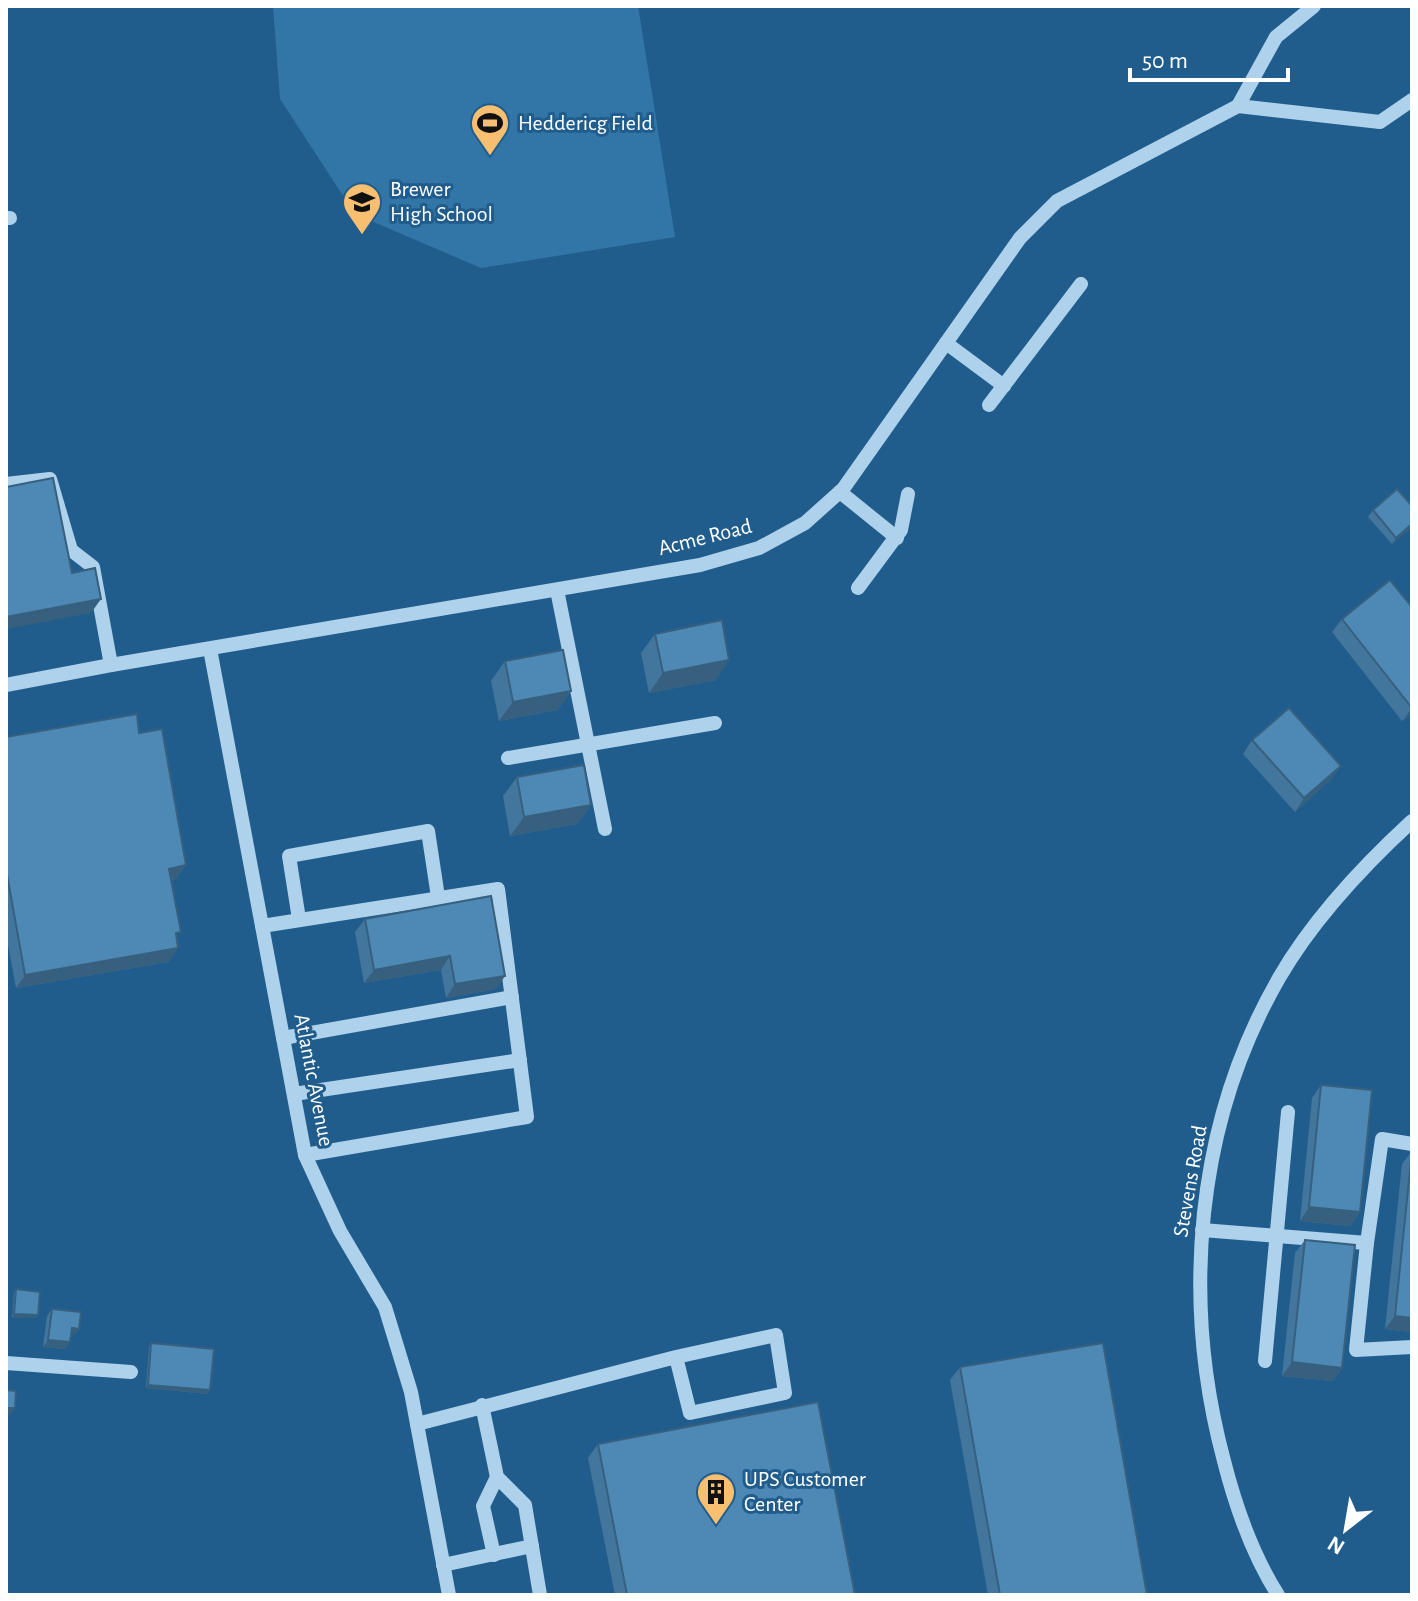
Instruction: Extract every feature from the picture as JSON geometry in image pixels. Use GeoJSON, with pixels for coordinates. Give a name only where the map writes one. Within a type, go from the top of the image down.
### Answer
{"type":"FeatureCollection","features":[{"type":"Feature","properties":{"kind":"street"},"geometry":{"type":"LineString","coordinates":[[1314,6],[1276,37],[1238,106],[1380,122],[1412,100]]}},
{"type":"Feature","properties":{"kind":"street","name":"Acme Road"},"geometry":{"type":"LineString","coordinates":[[6,685],[700,565],[759,548],[805,523],[840,492],[1020,238],[1057,201],[1238,106]]}},
{"type":"Feature","properties":{"kind":"street"},"geometry":{"type":"LineString","coordinates":[[989,405],[1081,284]]}},
{"type":"Feature","properties":{"kind":"street"},"geometry":{"type":"LineString","coordinates":[[946,343],[1004,386]]}},
{"type":"Feature","properties":{"kind":"street"},"geometry":{"type":"LineString","coordinates":[[6,484],[50,479],[71,550],[93,567],[111,665]]}},
{"type":"Feature","properties":{"kind":"street"},"geometry":{"type":"LineString","coordinates":[[840,492],[897,538]]}},
{"type":"Feature","properties":{"kind":"street"},"geometry":{"type":"LineString","coordinates":[[858,588],[897,538],[908,494]]}},
{"type":"Feature","properties":{"kind":"street"},"geometry":{"type":"LineString","coordinates":[[557,590],[605,829]]}},
{"type":"Feature","properties":{"kind":"street","name":"Atlantic Avenue"},"geometry":{"type":"LineString","coordinates":[[210,649],[305,1155],[340,1231],[385,1307],[411,1392],[449,1595]]}},
{"type":"Feature","properties":{"kind":"street"},"geometry":{"type":"LineString","coordinates":[[508,758],[715,723]]}},
{"type":"Feature","properties":{"kind":"street","name":"Stevens Road"},"geometry":{"type":"LineString","coordinates":[[1278,1595],[1259,1565],[1230,1484],[1211,1414],[1200,1329],[1202,1230],[1212,1164],[1230,1092],[1249,1040],[1279,978],[1324,914],[1380,851],[1412,821]]}},
{"type":"Feature","properties":{"kind":"street"},"geometry":{"type":"LineString","coordinates":[[299,919],[289,856],[428,831],[438,897]]}},
{"type":"Feature","properties":{"kind":"street"},"geometry":{"type":"LineString","coordinates":[[262,926],[498,889],[527,1117],[305,1155]]}},
{"type":"Feature","properties":{"kind":"street"},"geometry":{"type":"LineString","coordinates":[[283,1038],[512,997]]}},
{"type":"Feature","properties":{"kind":"street"},"geometry":{"type":"LineString","coordinates":[[294,1094],[520,1060]]}},
{"type":"Feature","properties":{"kind":"street"},"geometry":{"type":"LineString","coordinates":[[1265,1361],[1288,1112]]}},
{"type":"Feature","properties":{"kind":"street"},"geometry":{"type":"LineString","coordinates":[[1412,1144],[1382,1139],[1356,1350],[1412,1347]]}},
{"type":"Feature","properties":{"kind":"street"},"geometry":{"type":"LineString","coordinates":[[1202,1230],[1367,1243]]}},
{"type":"Feature","properties":{"kind":"street"},"geometry":{"type":"LineString","coordinates":[[417,1424],[482,1405],[676,1357],[776,1335],[785,1393],[690,1413],[676,1357]]}},
{"type":"Feature","properties":{"kind":"street"},"geometry":{"type":"LineString","coordinates":[[6,1363],[131,1372]]}},
{"type":"Feature","properties":{"kind":"street"},"geometry":{"type":"LineString","coordinates":[[482,1405],[497,1477],[525,1505],[540,1595]]}},
{"type":"Feature","properties":{"kind":"street"},"geometry":{"type":"LineString","coordinates":[[494,1555],[483,1506],[497,1477]]}},
{"type":"Feature","properties":{"kind":"street"},"geometry":{"type":"LineString","coordinates":[[443,1565],[532,1546]]}},
{"type":"Feature","properties":{"kind":"shaded area","name":"Heddericg Field"},"geometry":{"type":"Polygon","coordinates":[[[273,6],[638,6],[675,237],[481,268],[355,214],[280,99],[273,6]]]}},
{"type":"Feature","properties":{"kind":"building"},"geometry":{"type":"Polygon","coordinates":[[[53,478],[72,573],[95,568],[101,599],[6,617],[6,487],[53,478]]]}},
{"type":"Feature","properties":{"kind":"building"},"geometry":{"type":"Polygon","coordinates":[[[1397,489],[1412,506],[1412,524],[1396,538],[1373,510],[1397,489]]]}},
{"type":"Feature","properties":{"kind":"building"},"geometry":{"type":"Polygon","coordinates":[[[1390,580],[1412,607],[1412,708],[1342,619],[1390,580]]]}},
{"type":"Feature","properties":{"kind":"building"},"geometry":{"type":"Polygon","coordinates":[[[722,620],[729,660],[663,673],[655,634],[722,620]]]}},
{"type":"Feature","properties":{"kind":"building"},"geometry":{"type":"Polygon","coordinates":[[[563,650],[571,691],[513,702],[505,661],[563,650]]]}},
{"type":"Feature","properties":{"kind":"building"},"geometry":{"type":"Polygon","coordinates":[[[1289,708],[1341,766],[1304,798],[1252,740],[1289,708]]]}},
{"type":"Feature","properties":{"kind":"building"},"geometry":{"type":"Polygon","coordinates":[[[137,714],[139,733],[162,729],[186,865],[169,869],[181,932],[176,933],[178,948],[25,975],[6,869],[6,737],[137,714]]]}},
{"type":"Feature","properties":{"kind":"building"},"geometry":{"type":"Polygon","coordinates":[[[584,765],[591,805],[524,817],[517,777],[584,765]]]}},
{"type":"Feature","properties":{"kind":"building"},"geometry":{"type":"Polygon","coordinates":[[[491,896],[505,976],[455,984],[450,956],[374,970],[365,919],[491,896]]]}},
{"type":"Feature","properties":{"kind":"building"},"geometry":{"type":"Polygon","coordinates":[[[1321,1085],[1372,1090],[1360,1212],[1309,1207],[1321,1085]]]}},
{"type":"Feature","properties":{"kind":"building"},"geometry":{"type":"Polygon","coordinates":[[[1412,1151],[1412,1318],[1395,1316],[1412,1151]]]}},
{"type":"Feature","properties":{"kind":"building"},"geometry":{"type":"Polygon","coordinates":[[[1305,1240],[1355,1245],[1342,1368],[1292,1362],[1305,1240]]]}},
{"type":"Feature","properties":{"kind":"building"},"geometry":{"type":"Polygon","coordinates":[[[16,1289],[40,1292],[38,1315],[14,1314],[16,1289]]]}},
{"type":"Feature","properties":{"kind":"building"},"geometry":{"type":"Polygon","coordinates":[[[52,1309],[81,1312],[79,1329],[72,1328],[70,1342],[48,1340],[52,1309]]]}},
{"type":"Feature","properties":{"kind":"building"},"geometry":{"type":"Polygon","coordinates":[[[151,1343],[214,1349],[210,1390],[148,1385],[151,1343]]]}},
{"type":"Feature","properties":{"kind":"building"},"geometry":{"type":"Polygon","coordinates":[[[1103,1343],[1147,1595],[1000,1595],[960,1367],[1103,1343]]]}},
{"type":"Feature","properties":{"kind":"building"},"geometry":{"type":"Polygon","coordinates":[[[6,1390],[16,1391],[15,1408],[9,1408],[7,1421],[6,1390]]]}},
{"type":"Feature","properties":{"kind":"building","name":"UPS Customer Center"},"geometry":{"type":"Polygon","coordinates":[[[818,1402],[855,1595],[627,1595],[598,1444],[818,1402]]]}},
{"type":"Feature","properties":{"kind":"place","name":"Heddericg Field"},"geometry":{"type":"Point","coordinates":[490,157]}},
{"type":"Feature","properties":{"kind":"place","name":"Brewer High School"},"geometry":{"type":"Point","coordinates":[362,236]}},
{"type":"Feature","properties":{"kind":"place","name":"UPS Customer Center"},"geometry":{"type":"Point","coordinates":[716,1526]}}]}
